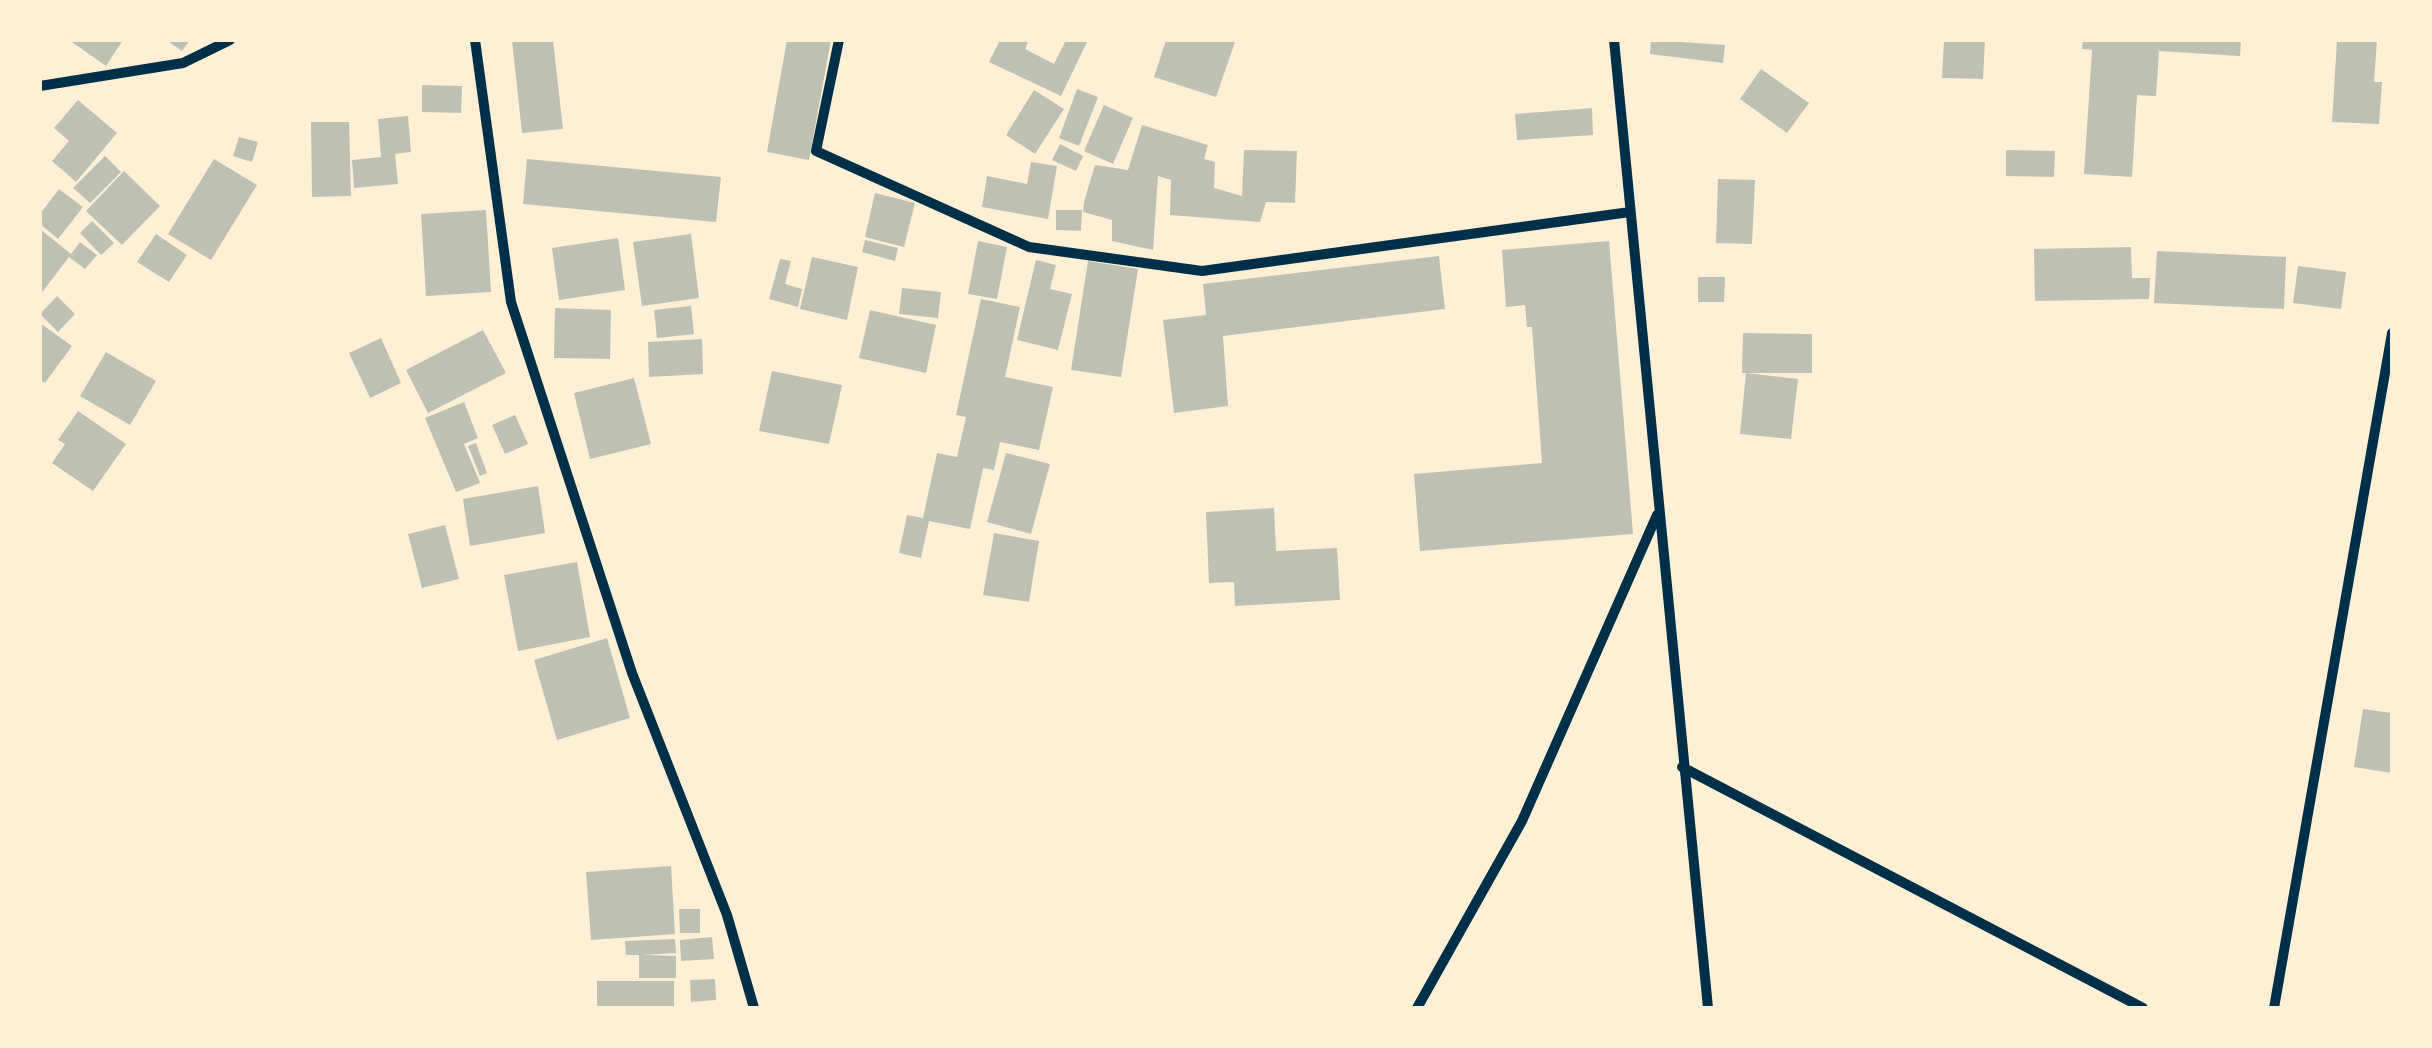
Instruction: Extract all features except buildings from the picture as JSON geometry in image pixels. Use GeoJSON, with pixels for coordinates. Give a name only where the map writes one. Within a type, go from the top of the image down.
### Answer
{"type":"FeatureCollection","features":[{"type":"Feature","properties":{"kind":"street"},"geometry":{"type":"LineString","coordinates":[[40,86],[183,63],[230,40]]}},
{"type":"Feature","properties":{"kind":"street"},"geometry":{"type":"LineString","coordinates":[[475,40],[511,302],[632,673],[728,916],[754,1008]]}},
{"type":"Feature","properties":{"kind":"street"},"geometry":{"type":"LineString","coordinates":[[839,40],[816,151],[1029,246],[1202,271],[1630,212]]}},
{"type":"Feature","properties":{"kind":"street"},"geometry":{"type":"LineString","coordinates":[[1614,40],[1708,1008]]}},
{"type":"Feature","properties":{"kind":"street"},"geometry":{"type":"LineString","coordinates":[[2274,1008],[2392,333]]}},
{"type":"Feature","properties":{"kind":"street"},"geometry":{"type":"LineString","coordinates":[[1417,1008],[1522,822],[1658,514]]}},
{"type":"Feature","properties":{"kind":"street"},"geometry":{"type":"LineString","coordinates":[[1682,767],[2143,1008]]}}]}
